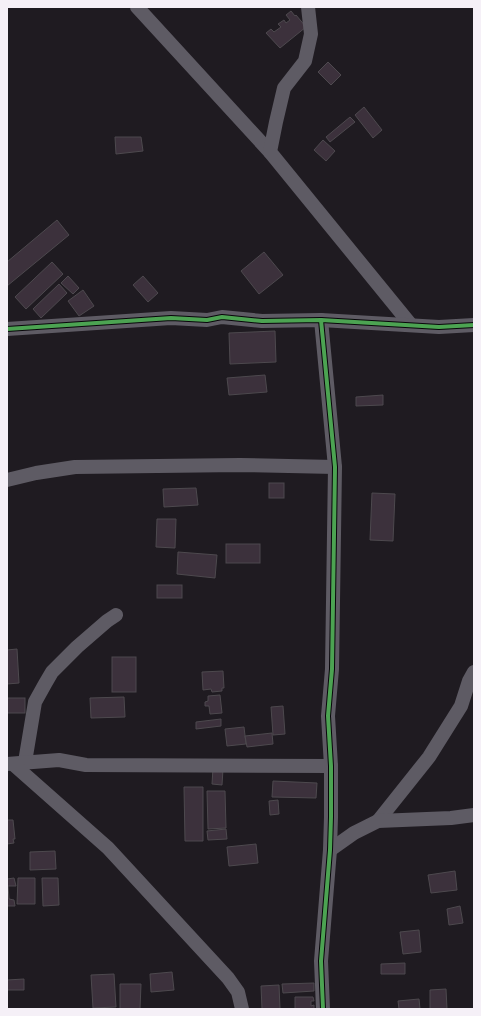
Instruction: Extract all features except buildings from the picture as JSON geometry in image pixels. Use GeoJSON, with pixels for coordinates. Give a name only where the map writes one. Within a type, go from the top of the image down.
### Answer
{"type":"FeatureCollection","features":[{"type":"Feature","properties":{"kind":"street"},"geometry":{"type":"LineString","coordinates":[[137,7],[270,152],[411,325]]}},
{"type":"Feature","properties":{"kind":"street"},"geometry":{"type":"LineString","coordinates":[[270,152],[284,88],[305,61],[311,34],[308,7]]}},
{"type":"Feature","properties":{"kind":"street"},"geometry":{"type":"LineString","coordinates":[[7,329],[171,318],[207,320],[222,317],[262,321],[321,320],[439,327],[474,325]]}},
{"type":"Feature","properties":{"kind":"street"},"geometry":{"type":"LineString","coordinates":[[321,320],[335,468],[332,669],[328,716],[331,766],[330,850],[321,961],[323,1009]]}},
{"type":"Feature","properties":{"kind":"street"},"geometry":{"type":"LineString","coordinates":[[7,480],[36,473],[75,467],[240,465],[335,468]]}},
{"type":"Feature","properties":{"kind":"street"},"geometry":{"type":"LineString","coordinates":[[15,763],[35,702],[52,672],[106,621],[116,615]]}},
{"type":"Feature","properties":{"kind":"street"},"geometry":{"type":"LineString","coordinates":[[378,821],[430,757],[461,706],[469,681],[474,672]]}},
{"type":"Feature","properties":{"kind":"street"},"geometry":{"type":"LineString","coordinates":[[15,763],[59,760],[86,765],[331,766]]}},
{"type":"Feature","properties":{"kind":"street"},"geometry":{"type":"LineString","coordinates":[[15,763],[108,848],[228,978],[238,992],[242,1009]]}},
{"type":"Feature","properties":{"kind":"street"},"geometry":{"type":"LineString","coordinates":[[330,850],[354,833],[378,821],[474,816]]}},
{"type":"Feature","properties":{"kind":"cycle path"},"geometry":{"type":"LineString","coordinates":[[7,329],[171,318],[207,320],[222,317],[262,321],[321,320],[439,327],[474,325]]}},
{"type":"Feature","properties":{"kind":"cycle path"},"geometry":{"type":"LineString","coordinates":[[321,320],[335,467],[332,669],[328,716],[331,766],[331,817],[330,850],[321,961],[323,1009]]}}]}
